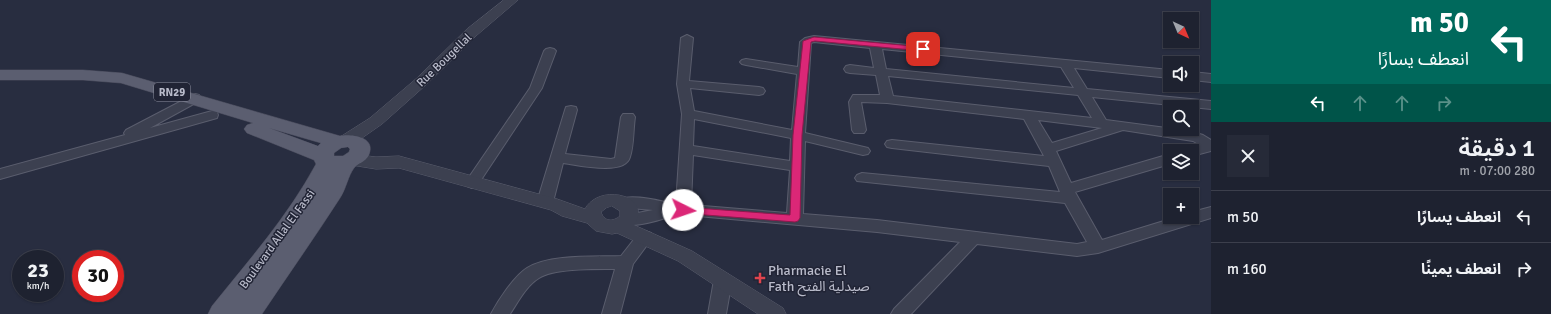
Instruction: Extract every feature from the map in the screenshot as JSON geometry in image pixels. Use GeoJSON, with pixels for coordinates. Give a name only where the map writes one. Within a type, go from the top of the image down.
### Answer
{"type":"FeatureCollection","features":[{"type":"Feature","properties":{"kind":"main road","name":"RN29"},"geometry":{"type":"LineString","coordinates":[[0,76],[83,75],[118,77],[131,80],[187,102],[344,152]]}},
{"type":"Feature","properties":{"kind":"main road","name":"RN29"},"geometry":{"type":"LineString","coordinates":[[0,85],[99,85],[187,102],[212,115],[260,131],[344,152]]}},
{"type":"Feature","properties":{"kind":"main road","name":"Boulevard Allal El Fassi"},"geometry":{"type":"LineString","coordinates":[[221,314],[296,217],[312,192],[344,152]]}},
{"type":"Feature","properties":{"kind":"main road","name":"Boulevard Allal El Fassi"},"geometry":{"type":"LineString","coordinates":[[246,314],[332,192],[344,152]]}},
{"type":"Feature","properties":{"kind":"street","name":"Rue Bougellal"},"geometry":{"type":"LineString","coordinates":[[344,152],[376,121],[422,81],[472,32],[512,0]]}},
{"type":"Feature","properties":{"kind":"street"},"geometry":{"type":"LineString","coordinates":[[678,210],[686,149],[688,114],[684,84],[687,38]]}},
{"type":"Feature","properties":{"kind":"street"},"geometry":{"type":"LineString","coordinates":[[795,218],[798,135],[806,42],[809,40],[814,39],[1163,73]]}},
{"type":"Feature","properties":{"kind":"street"},"geometry":{"type":"LineString","coordinates":[[876,45],[887,99]]}},
{"type":"Feature","properties":{"kind":"street"},"geometry":{"type":"LineString","coordinates":[[472,183],[536,88],[550,51]]}},
{"type":"Feature","properties":{"kind":"street"},"geometry":{"type":"LineString","coordinates":[[746,62],[804,71]]}},
{"type":"Feature","properties":{"kind":"street"},"geometry":{"type":"LineString","coordinates":[[1065,63],[1101,123]]}},
{"type":"Feature","properties":{"kind":"street"},"geometry":{"type":"LineString","coordinates":[[850,68],[1211,105]]}},
{"type":"Feature","properties":{"kind":"street"},"geometry":{"type":"LineString","coordinates":[[1199,77],[1211,78]]}},
{"type":"Feature","properties":{"kind":"street"},"geometry":{"type":"LineString","coordinates":[[684,84],[758,90]]}},
{"type":"Feature","properties":{"kind":"street"},"geometry":{"type":"LineString","coordinates":[[859,130],[855,102],[857,98],[862,97],[1101,123],[1189,135],[1207,142],[1209,147],[1199,150]]}},
{"type":"Feature","properties":{"kind":"street"},"geometry":{"type":"LineString","coordinates":[[115,141],[187,102]]}},
{"type":"Feature","properties":{"kind":"street"},"geometry":{"type":"LineString","coordinates":[[551,203],[558,158],[571,110]]}},
{"type":"Feature","properties":{"kind":"street"},"geometry":{"type":"LineString","coordinates":[[688,114],[798,135],[864,151]]}},
{"type":"Feature","properties":{"kind":"street"},"geometry":{"type":"LineString","coordinates":[[0,174],[212,115]]}},
{"type":"Feature","properties":{"kind":"street"},"geometry":{"type":"LineString","coordinates":[[1029,115],[1068,194],[1098,247]]}},
{"type":"Feature","properties":{"kind":"street"},"geometry":{"type":"LineString","coordinates":[[558,158],[612,164],[620,161],[623,158],[628,117]]}},
{"type":"Feature","properties":{"kind":"street"},"geometry":{"type":"LineString","coordinates":[[892,144],[1050,155],[1124,126]]}},
{"type":"Feature","properties":{"kind":"street"},"geometry":{"type":"LineString","coordinates":[[686,149],[796,167]]}},
{"type":"Feature","properties":{"kind":"street"},"geometry":{"type":"LineString","coordinates":[[344,152],[376,163],[399,162],[472,183],[551,203],[570,211],[596,210],[612,200],[623,217],[645,237],[685,256],[775,314]]}},
{"type":"Feature","properties":{"kind":"street"},"geometry":{"type":"LineString","coordinates":[[862,178],[1068,194],[1163,161]]}},
{"type":"Feature","properties":{"kind":"street"},"geometry":{"type":"LineString","coordinates":[[596,210],[600,225],[612,227],[623,217],[661,214],[678,210],[795,218],[1076,250],[1098,247],[1211,212]]}},
{"type":"Feature","properties":{"kind":"street"},"geometry":{"type":"LineString","coordinates":[[611,314],[625,262],[645,237]]}},
{"type":"Feature","properties":{"kind":"street"},"geometry":{"type":"LineString","coordinates":[[900,314],[973,238]]}},
{"type":"Feature","properties":{"kind":"street"},"geometry":{"type":"LineString","coordinates":[[500,314],[528,277],[543,268],[577,264],[625,262]]}},
{"type":"Feature","properties":{"kind":"street"},"geometry":{"type":"LineString","coordinates":[[717,314],[724,280]]}},
{"type":"Feature","properties":{"kind":"place","name":"Pharmacie El Fath صيدلية الفتح"},"geometry":{"type":"Point","coordinates":[760,278]}},
{"type":"Feature","properties":{"kind":"route"},"geometry":{"type":"LineString","coordinates":[[683,210],[795,218],[798,135],[807,41],[814,39],[923,49]]}}]}
